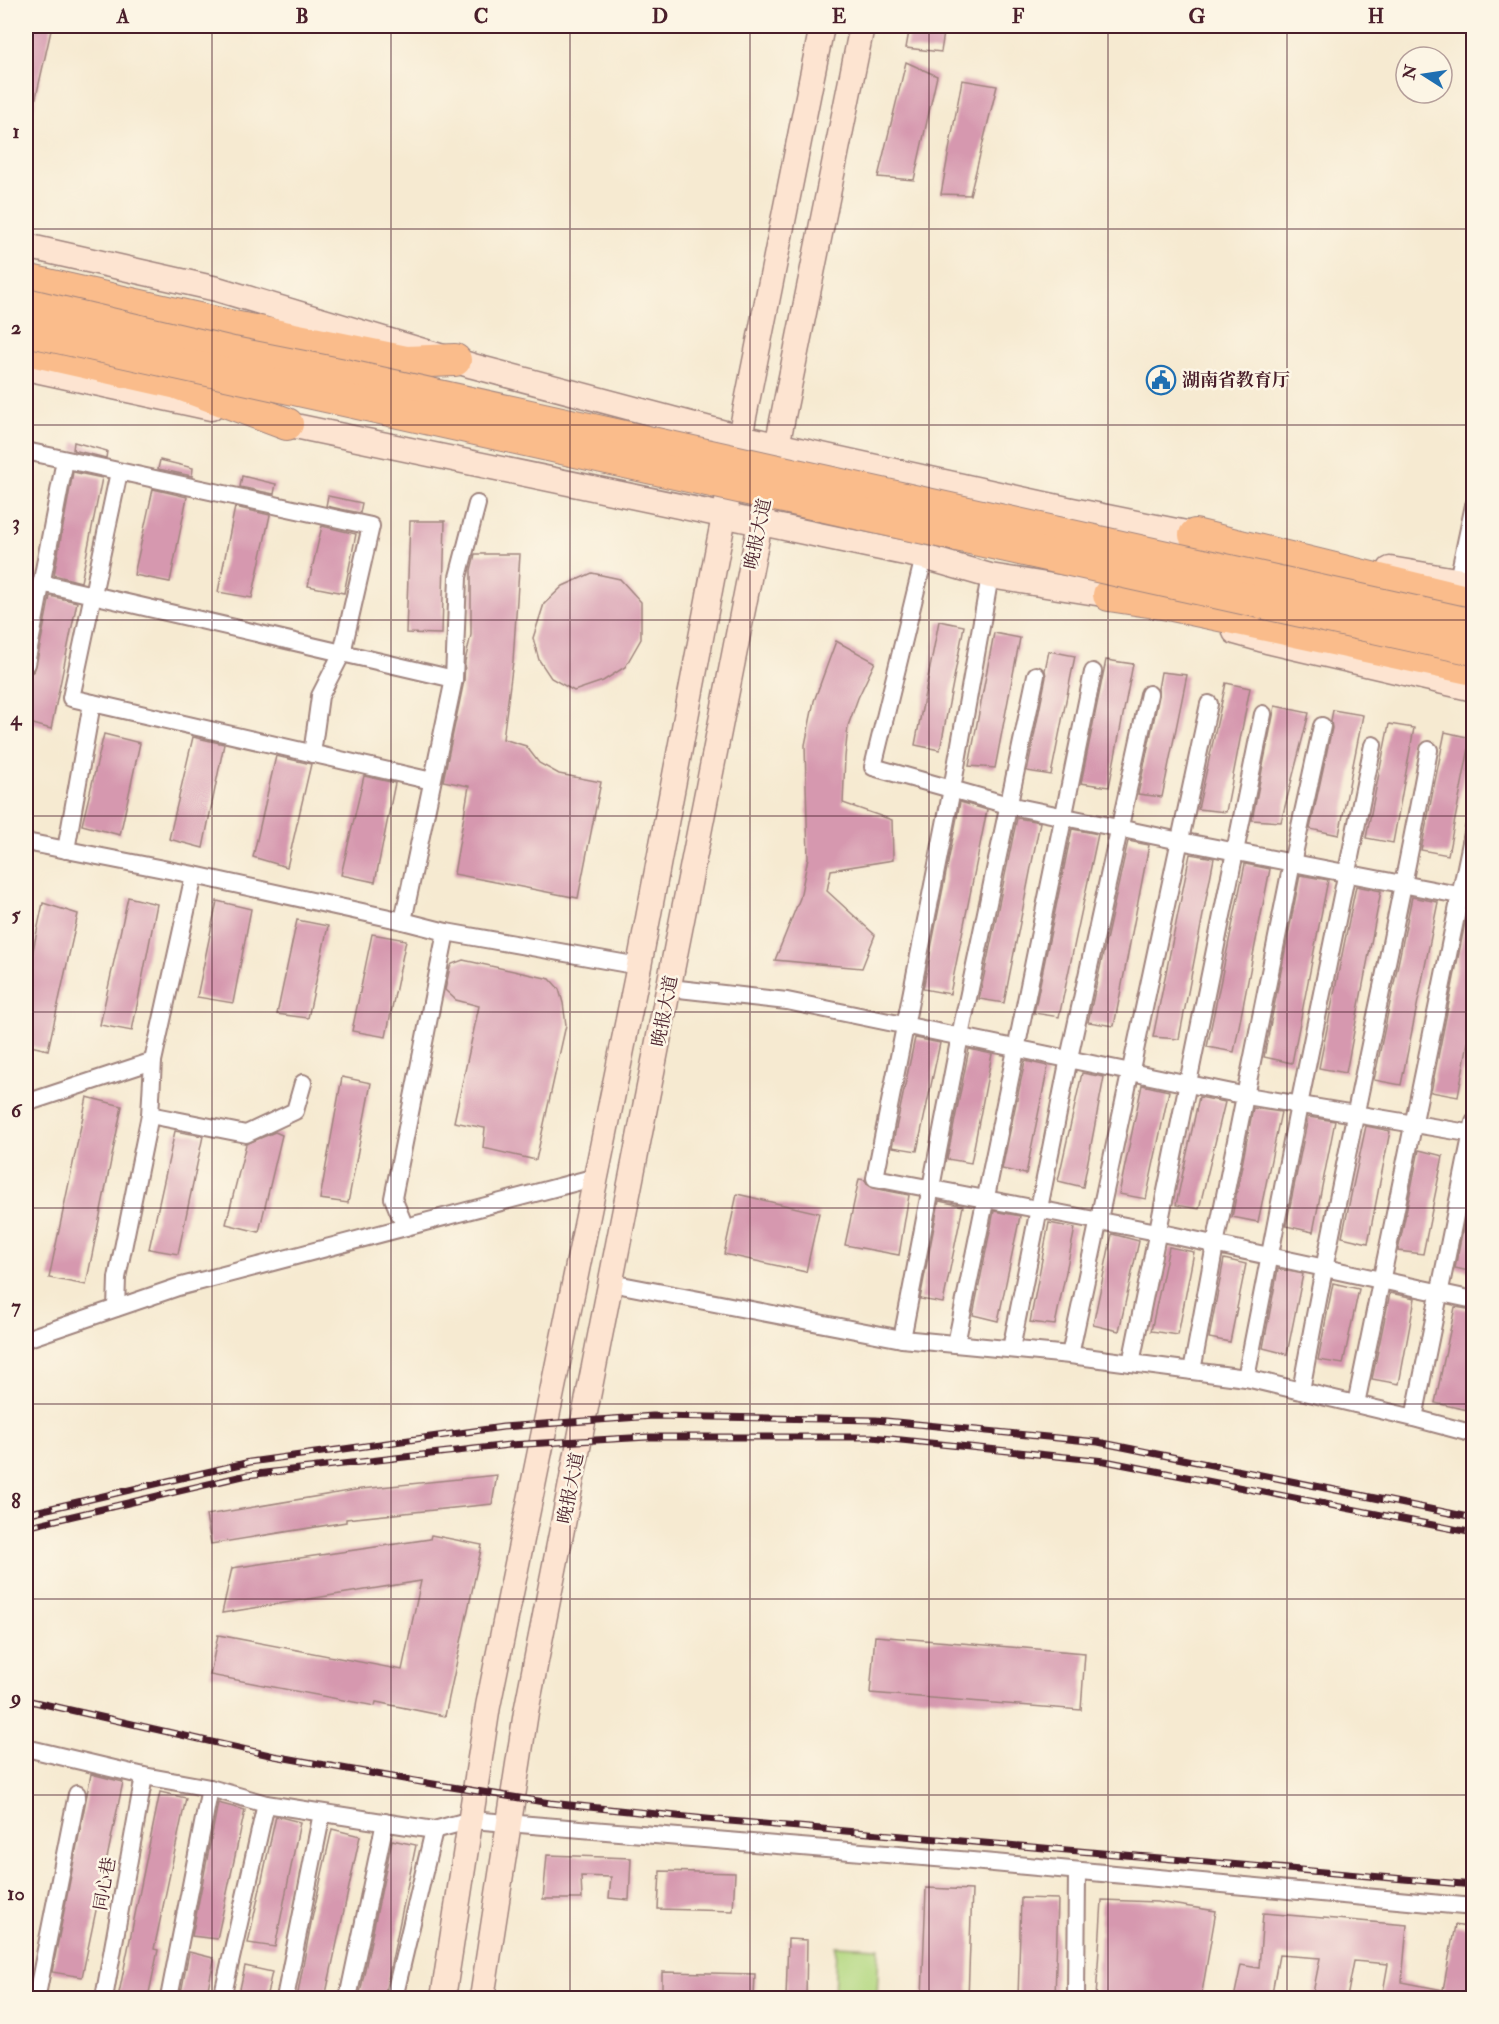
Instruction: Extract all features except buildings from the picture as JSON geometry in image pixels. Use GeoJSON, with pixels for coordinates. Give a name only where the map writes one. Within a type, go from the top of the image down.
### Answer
{"type":"FeatureCollection","features":[{"type":"Feature","properties":{"kind":"highway"},"geometry":{"type":"LineString","coordinates":[[26,280],[234,327],[405,362],[455,360]]}},
{"type":"Feature","properties":{"kind":"highway"},"geometry":{"type":"LineString","coordinates":[[26,304],[232,353],[344,375],[1473,625]]}},
{"type":"Feature","properties":{"kind":"highway"},"geometry":{"type":"LineString","coordinates":[[26,330],[1473,649]]}},
{"type":"Feature","properties":{"kind":"highway"},"geometry":{"type":"LineString","coordinates":[[26,349],[177,383],[287,424]]}},
{"type":"Feature","properties":{"kind":"highway"},"geometry":{"type":"LineString","coordinates":[[1195,535],[1304,561],[1468,589]]}},
{"type":"Feature","properties":{"kind":"highway"},"geometry":{"type":"LineString","coordinates":[[1109,595],[1167,604],[1473,669]]}},
{"type":"Feature","properties":{"kind":"main road","name":"晚报大道"},"geometry":{"type":"LineString","coordinates":[[443,1998],[488,1706],[639,966],[740,437],[822,26]]}},
{"type":"Feature","properties":{"kind":"main road","name":"晚报大道"},"geometry":{"type":"LineString","coordinates":[[483,1998],[526,1712],[760,523],[862,26]]}},
{"type":"Feature","properties":{"kind":"main road"},"geometry":{"type":"LineString","coordinates":[[26,246],[217,289],[473,366],[777,446],[1195,535],[1468,589]]}},
{"type":"Feature","properties":{"kind":"main road"},"geometry":{"type":"LineString","coordinates":[[26,368],[924,557],[990,576],[1109,595],[1267,641],[1473,689]]}},
{"type":"Feature","properties":{"kind":"street"},"geometry":{"type":"LineString","coordinates":[[26,452],[371,526],[342,653],[320,696],[312,754]]}},
{"type":"Feature","properties":{"kind":"street"},"geometry":{"type":"LineString","coordinates":[[26,664],[65,460]]}},
{"type":"Feature","properties":{"kind":"street"},"geometry":{"type":"LineString","coordinates":[[119,472],[71,698],[432,781]]}},
{"type":"Feature","properties":{"kind":"street"},"geometry":{"type":"LineString","coordinates":[[403,921],[454,679],[458,577],[477,504]]}},
{"type":"Feature","properties":{"kind":"street"},"geometry":{"type":"LineString","coordinates":[[1468,589],[1473,505]]}},
{"type":"Feature","properties":{"kind":"street"},"geometry":{"type":"LineString","coordinates":[[924,557],[873,767],[1008,805],[1466,897]]}},
{"type":"Feature","properties":{"kind":"street"},"geometry":{"type":"LineString","coordinates":[[990,576],[907,1025],[875,1178],[1157,1232],[1473,1300]]}},
{"type":"Feature","properties":{"kind":"street"},"geometry":{"type":"LineString","coordinates":[[41,583],[454,679]]}},
{"type":"Feature","properties":{"kind":"street"},"geometry":{"type":"LineString","coordinates":[[956,1344],[1092,672]]}},
{"type":"Feature","properties":{"kind":"street"},"geometry":{"type":"LineString","coordinates":[[902,1339],[960,1036],[1036,675]]}},
{"type":"Feature","properties":{"kind":"street"},"geometry":{"type":"LineString","coordinates":[[1011,1349],[1069,1058],[1149,694]]}},
{"type":"Feature","properties":{"kind":"street"},"geometry":{"type":"LineString","coordinates":[[66,850],[92,703]]}},
{"type":"Feature","properties":{"kind":"street"},"geometry":{"type":"LineString","coordinates":[[1070,1355],[1209,704]]}},
{"type":"Feature","properties":{"kind":"street"},"geometry":{"type":"LineString","coordinates":[[1131,1363],[1263,714]]}},
{"type":"Feature","properties":{"kind":"street"},"geometry":{"type":"LineString","coordinates":[[1192,1371],[1215,1245],[1322,726]]}},
{"type":"Feature","properties":{"kind":"street"},"geometry":{"type":"LineString","coordinates":[[1246,1378],[1373,745]]}},
{"type":"Feature","properties":{"kind":"street"},"geometry":{"type":"LineString","coordinates":[[1301,1391],[1323,1268],[1404,885],[1428,750]]}},
{"type":"Feature","properties":{"kind":"street"},"geometry":{"type":"LineString","coordinates":[[1356,1404],[1413,1124],[1466,897],[1473,828]]}},
{"type":"Feature","properties":{"kind":"street"},"geometry":{"type":"LineString","coordinates":[[26,842],[194,875],[446,932],[639,966]]}},
{"type":"Feature","properties":{"kind":"street"},"geometry":{"type":"LineString","coordinates":[[116,1308],[117,1278],[150,1115],[153,1061],[194,875]]}},
{"type":"Feature","properties":{"kind":"street"},"geometry":{"type":"LineString","coordinates":[[405,1227],[393,1198],[446,932]]}},
{"type":"Feature","properties":{"kind":"street"},"geometry":{"type":"LineString","coordinates":[[670,988],[787,1001],[1247,1096],[1413,1124],[1473,1130],[1414,1418]]}},
{"type":"Feature","properties":{"kind":"street"},"geometry":{"type":"LineString","coordinates":[[26,1103],[153,1061]]}},
{"type":"Feature","properties":{"kind":"street"},"geometry":{"type":"LineString","coordinates":[[150,1115],[246,1134],[295,1111],[303,1083]]}},
{"type":"Feature","properties":{"kind":"street"},"geometry":{"type":"LineString","coordinates":[[26,1339],[178,1287],[596,1177]]}},
{"type":"Feature","properties":{"kind":"street"},"geometry":{"type":"LineString","coordinates":[[611,1283],[902,1339],[1070,1355],[1246,1378],[1473,1434]]}},
{"type":"Feature","properties":{"kind":"street"},"geometry":{"type":"LineString","coordinates":[[26,1748],[144,1776],[210,1788],[266,1804],[434,1830],[471,1820],[1473,1907]]}},
{"type":"Feature","properties":{"kind":"street","name":"同心巷"},"geometry":{"type":"LineString","coordinates":[[104,1998],[144,1776]]}},
{"type":"Feature","properties":{"kind":"street"},"geometry":{"type":"LineString","coordinates":[[169,1998],[210,1788]]}},
{"type":"Feature","properties":{"kind":"street"},"geometry":{"type":"LineString","coordinates":[[26,1994],[37,1995],[77,1794]]}},
{"type":"Feature","properties":{"kind":"street"},"geometry":{"type":"LineString","coordinates":[[222,1998],[266,1804]]}},
{"type":"Feature","properties":{"kind":"street"},"geometry":{"type":"LineString","coordinates":[[285,1998],[322,1813]]}},
{"type":"Feature","properties":{"kind":"street"},"geometry":{"type":"LineString","coordinates":[[348,1998],[385,1822]]}},
{"type":"Feature","properties":{"kind":"street"},"geometry":{"type":"LineString","coordinates":[[394,1998],[434,1830]]}},
{"type":"Feature","properties":{"kind":"street"},"geometry":{"type":"LineString","coordinates":[[1076,1998],[1077,1871]]}},
{"type":"Feature","properties":{"kind":"green space"},"geometry":{"type":"Polygon","coordinates":[[[836,1946],[879,1948],[877,1998],[834,1998],[836,1946]]]}},
{"type":"Feature","properties":{"kind":"railway"},"geometry":{"type":"LineString","coordinates":[[26,1514],[250,1462],[503,1427],[653,1416],[876,1420],[1098,1442],[1474,1518]]}},
{"type":"Feature","properties":{"kind":"railway"},"geometry":{"type":"LineString","coordinates":[[26,1527],[247,1475],[509,1445],[648,1437],[872,1437],[1105,1461],[1474,1533]]}},
{"type":"Feature","properties":{"kind":"railway"},"geometry":{"type":"LineString","coordinates":[[26,1700],[274,1756],[550,1803],[706,1819],[1474,1885]]}},
{"type":"Feature","properties":{"kind":"place","name":"湖南省教育厅"},"geometry":{"type":"Point","coordinates":[1161,380]}}]}
